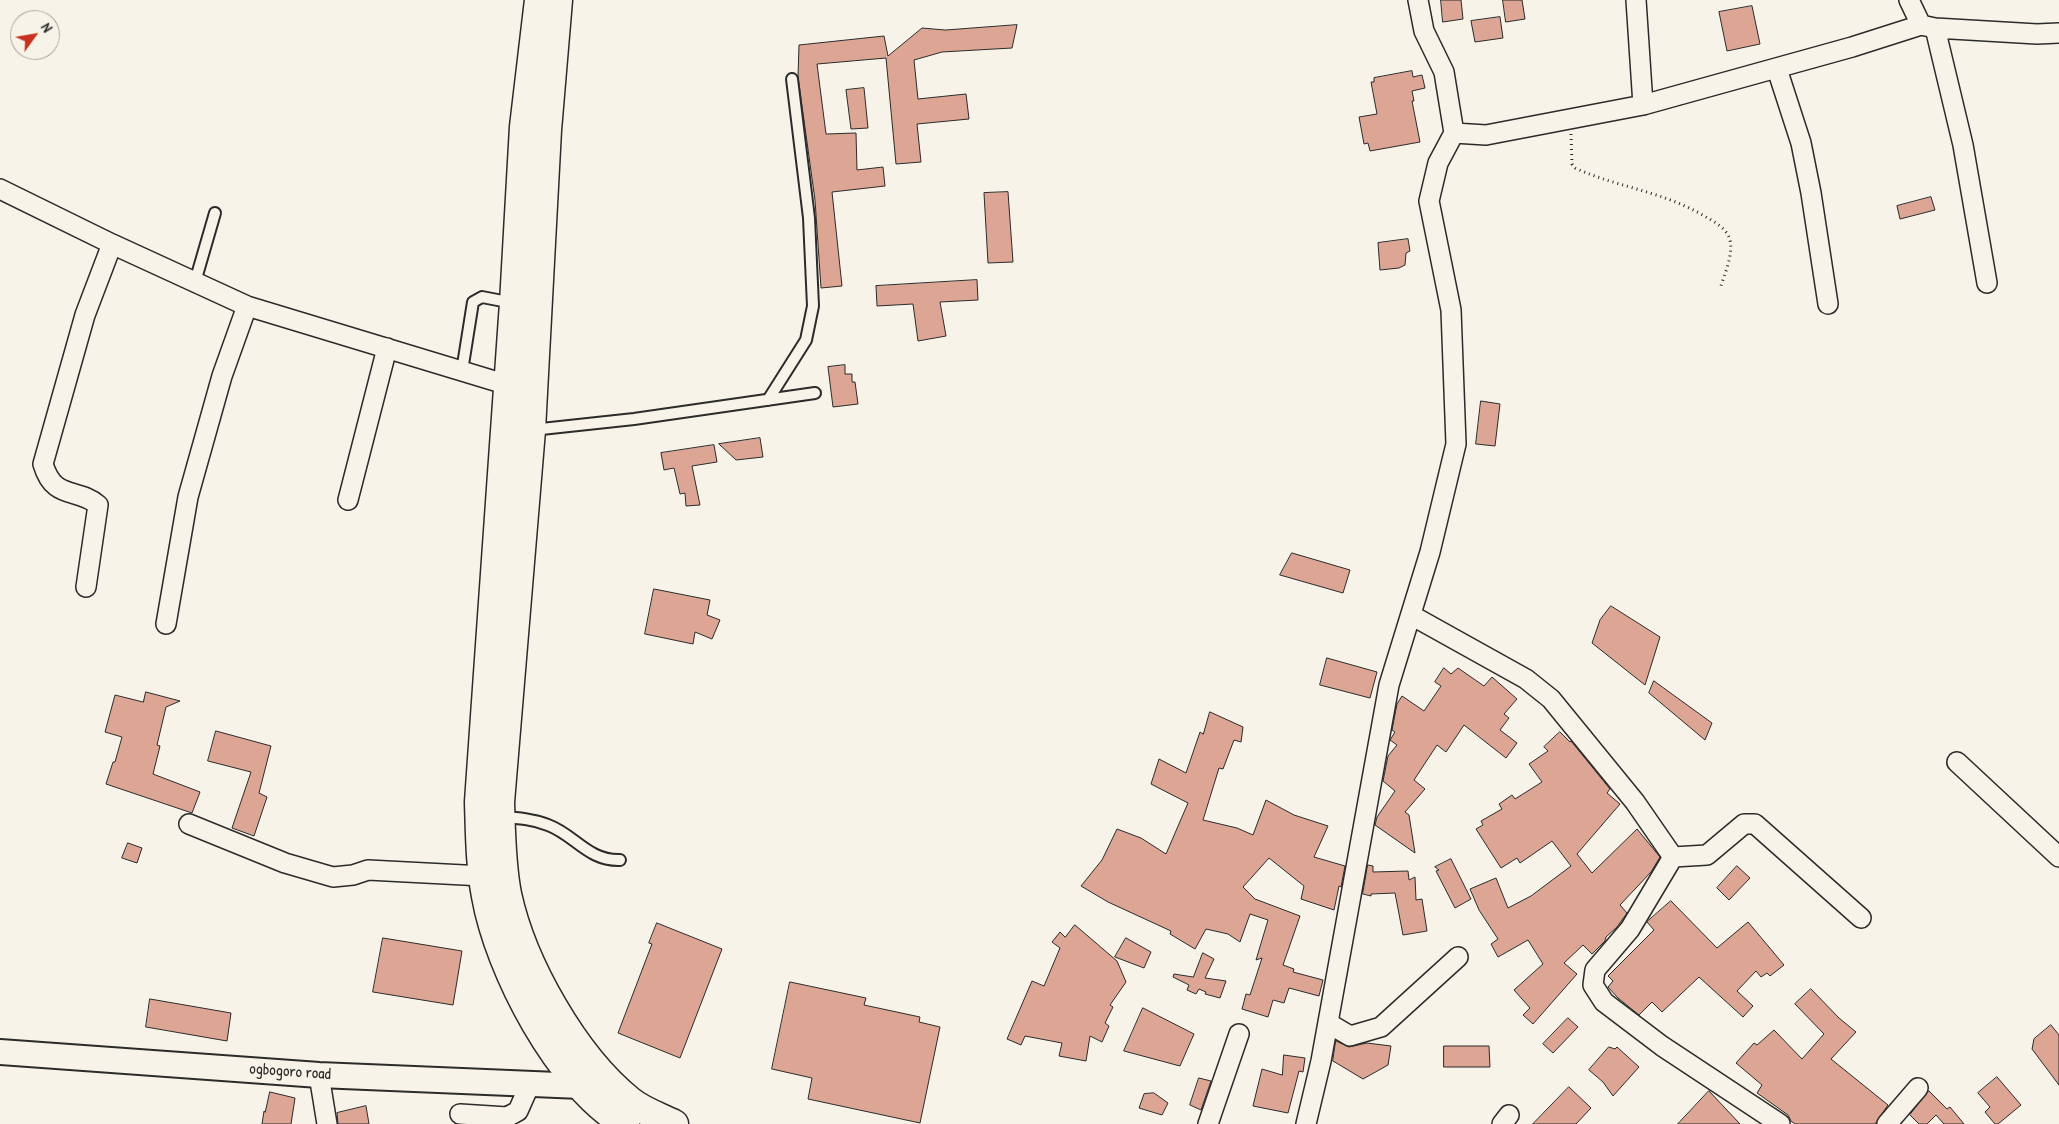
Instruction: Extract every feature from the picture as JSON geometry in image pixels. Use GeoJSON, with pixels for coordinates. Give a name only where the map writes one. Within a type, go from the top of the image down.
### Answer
{"type":"FeatureCollection","features":[{"type":"Feature","properties":{"kind":"main road"},"geometry":{"type":"LineString","coordinates":[[539,0],[531,430],[500,802],[502,849],[507,894],[520,935],[545,993],[575,1041],[609,1119]]}},
{"type":"Feature","properties":{"kind":"main road"},"geometry":{"type":"LineString","coordinates":[[558,0],[536,129],[514,303],[479,802],[480,853],[486,897],[498,943],[524,1001],[555,1055],[591,1081],[674,1124]]}},
{"type":"Feature","properties":{"kind":"street"},"geometry":{"type":"LineString","coordinates":[[1306,1124],[1328,1023],[1389,685],[1430,552],[1456,444],[1450,310],[1429,201],[1438,163],[1454,133],[1444,72],[1424,31],[1418,0]]}},
{"type":"Feature","properties":{"kind":"street"},"geometry":{"type":"LineString","coordinates":[[1636,0],[1643,106]]}},
{"type":"Feature","properties":{"kind":"street"},"geometry":{"type":"LineString","coordinates":[[1909,0],[1928,27],[1963,145],[1987,283]]}},
{"type":"Feature","properties":{"kind":"street"},"geometry":{"type":"LineString","coordinates":[[1454,133],[1486,135],[1643,106],[1928,27],[2037,34],[2059,33]]}},
{"type":"Feature","properties":{"kind":"street"},"geometry":{"type":"LineString","coordinates":[[1776,69],[1801,143],[1811,193],[1828,304]]}},
{"type":"Feature","properties":{"kind":"street"},"geometry":{"type":"LineString","coordinates":[[0,189],[112,244],[247,306],[508,385]]}},
{"type":"Feature","properties":{"kind":"street"},"geometry":{"type":"LineString","coordinates":[[86,587],[98,506],[93,501],[59,490],[45,473],[43,464],[85,315],[112,244]]}},
{"type":"Feature","properties":{"kind":"street"},"geometry":{"type":"LineString","coordinates":[[166,624],[188,497],[222,376],[247,306]]}},
{"type":"Feature","properties":{"kind":"street"},"geometry":{"type":"LineString","coordinates":[[348,500],[387,348]]}},
{"type":"Feature","properties":{"kind":"street"},"geometry":{"type":"LineString","coordinates":[[1411,614],[1526,679],[1551,699],[1635,802],[1673,857]]}},
{"type":"Feature","properties":{"kind":"street"},"geometry":{"type":"LineString","coordinates":[[1957,762],[2059,857]]}},
{"type":"Feature","properties":{"kind":"street"},"geometry":{"type":"LineString","coordinates":[[189,824],[285,863],[333,877],[353,875],[368,870],[483,876]]}},
{"type":"Feature","properties":{"kind":"street"},"geometry":{"type":"LineString","coordinates":[[1673,857],[1707,855],[1744,824],[1755,824],[1861,918]]}},
{"type":"Feature","properties":{"kind":"street"},"geometry":{"type":"LineString","coordinates":[[1673,857],[1630,929],[1595,970],[1593,985],[1604,1002],[1662,1046],[1780,1124]]}},
{"type":"Feature","properties":{"kind":"street"},"geometry":{"type":"LineString","coordinates":[[1328,1023],[1350,1036],[1381,1027],[1458,957]]}},
{"type":"Feature","properties":{"kind":"street"},"geometry":{"type":"LineString","coordinates":[[1208,1124],[1239,1034]]}},
{"type":"Feature","properties":{"kind":"street","name":"ogbogoro road"},"geometry":{"type":"LineString","coordinates":[[0,1052],[320,1075],[530,1084],[591,1081]]}},
{"type":"Feature","properties":{"kind":"street"},"geometry":{"type":"LineString","coordinates":[[320,1075],[327,1124]]}},
{"type":"Feature","properties":{"kind":"street"},"geometry":{"type":"LineString","coordinates":[[460,1114],[506,1117],[518,1111],[530,1084]]}},
{"type":"Feature","properties":{"kind":"street"},"geometry":{"type":"LineString","coordinates":[[1887,1124],[1918,1088]]}},
{"type":"Feature","properties":{"kind":"lane"},"geometry":{"type":"LineString","coordinates":[[768,400],[806,340],[812,306],[809,218],[792,79]]}},
{"type":"Feature","properties":{"kind":"lane"},"geometry":{"type":"LineString","coordinates":[[195,282],[215,213]]}},
{"type":"Feature","properties":{"kind":"lane"},"geometry":{"type":"LineString","coordinates":[[462,371],[473,302],[482,297],[514,303]]}},
{"type":"Feature","properties":{"kind":"lane"},"geometry":{"type":"LineString","coordinates":[[531,430],[634,420],[815,392]]}},
{"type":"Feature","properties":{"kind":"lane"},"geometry":{"type":"LineString","coordinates":[[501,817],[525,819],[550,825],[592,854],[610,861],[620,860]]}},
{"type":"Feature","properties":{"kind":"path"},"geometry":{"type":"LineString","coordinates":[[1571,119],[1571,157],[1575,168],[1686,205],[1725,230],[1730,239],[1730,248],[1720,289]]}},
{"type":"Feature","properties":{"kind":"building"},"geometry":{"type":"Polygon","coordinates":[[[1441,0],[1461,0],[1463,19],[1443,22],[1441,0]]]}},
{"type":"Feature","properties":{"kind":"building"},"geometry":{"type":"Polygon","coordinates":[[[1503,0],[1522,0],[1525,19],[1506,22],[1503,0]]]}},
{"type":"Feature","properties":{"kind":"building"},"geometry":{"type":"Polygon","coordinates":[[[1752,6],[1760,44],[1727,51],[1719,12],[1752,6]]]}},
{"type":"Feature","properties":{"kind":"building"},"geometry":{"type":"Polygon","coordinates":[[[1500,17],[1503,38],[1475,42],[1471,21],[1500,17]]]}},
{"type":"Feature","properties":{"kind":"building"},"geometry":{"type":"Polygon","coordinates":[[[1017,25],[1012,48],[942,52],[914,60],[918,99],[966,94],[969,119],[917,124],[921,162],[896,164],[886,58],[817,64],[826,134],[856,133],[857,170],[883,167],[885,186],[832,192],[842,286],[821,288],[815,200],[798,77],[799,45],[884,36],[888,56],[922,28],[945,30],[1017,25]]]}},
{"type":"Feature","properties":{"kind":"building"},"geometry":{"type":"Polygon","coordinates":[[[1412,71],[1413,77],[1422,75],[1425,88],[1412,91],[1414,101],[1412,101],[1420,142],[1370,151],[1368,143],[1364,144],[1359,117],[1377,114],[1371,82],[1374,82],[1374,78],[1412,71]]]}},
{"type":"Feature","properties":{"kind":"building"},"geometry":{"type":"Polygon","coordinates":[[[864,88],[868,128],[851,129],[846,90],[864,88]]]}},
{"type":"Feature","properties":{"kind":"building"},"geometry":{"type":"Polygon","coordinates":[[[1008,192],[1013,262],[988,263],[984,193],[1008,192]]]}},
{"type":"Feature","properties":{"kind":"building"},"geometry":{"type":"Polygon","coordinates":[[[1931,197],[1935,210],[1900,219],[1897,206],[1931,197]]]}},
{"type":"Feature","properties":{"kind":"building"},"geometry":{"type":"Polygon","coordinates":[[[1408,239],[1410,251],[1406,253],[1405,265],[1399,268],[1380,270],[1378,243],[1408,239]]]}},
{"type":"Feature","properties":{"kind":"building"},"geometry":{"type":"Polygon","coordinates":[[[977,280],[978,300],[940,302],[946,336],[918,341],[913,304],[877,306],[876,286],[977,280]]]}},
{"type":"Feature","properties":{"kind":"building"},"geometry":{"type":"Polygon","coordinates":[[[845,365],[845,374],[852,374],[852,382],[855,382],[858,404],[833,407],[828,367],[845,365]]]}},
{"type":"Feature","properties":{"kind":"building"},"geometry":{"type":"Polygon","coordinates":[[[1481,401],[1500,404],[1495,446],[1476,444],[1481,401]]]}},
{"type":"Feature","properties":{"kind":"building"},"geometry":{"type":"Polygon","coordinates":[[[760,438],[763,457],[736,460],[719,444],[760,438]]]}},
{"type":"Feature","properties":{"kind":"building"},"geometry":{"type":"Polygon","coordinates":[[[714,445],[717,462],[692,466],[700,505],[686,506],[685,493],[680,494],[674,468],[664,470],[661,453],[714,445]]]}},
{"type":"Feature","properties":{"kind":"building"},"geometry":{"type":"Polygon","coordinates":[[[1292,553],[1350,570],[1343,593],[1280,575],[1292,553]]]}},
{"type":"Feature","properties":{"kind":"building"},"geometry":{"type":"Polygon","coordinates":[[[654,589],[710,600],[707,615],[720,620],[712,639],[695,632],[693,644],[645,634],[654,589]]]}},
{"type":"Feature","properties":{"kind":"building"},"geometry":{"type":"Polygon","coordinates":[[[1611,606],[1660,637],[1645,685],[1592,643],[1600,620],[1611,606]]]}},
{"type":"Feature","properties":{"kind":"building"},"geometry":{"type":"Polygon","coordinates":[[[1327,658],[1377,672],[1370,698],[1320,685],[1327,658]]]}},
{"type":"Feature","properties":{"kind":"building"},"geometry":{"type":"Polygon","coordinates":[[[1444,668],[1451,674],[1458,668],[1484,686],[1492,677],[1517,699],[1504,714],[1509,718],[1500,730],[1517,743],[1506,758],[1464,725],[1446,752],[1437,745],[1414,780],[1425,789],[1405,812],[1409,815],[1415,853],[1375,825],[1377,817],[1395,791],[1383,781],[1388,756],[1397,745],[1390,740],[1395,732],[1392,730],[1397,704],[1402,696],[1424,711],[1441,686],[1435,682],[1444,668]]]}},
{"type":"Feature","properties":{"kind":"building"},"geometry":{"type":"Polygon","coordinates":[[[1654,681],[1712,723],[1705,740],[1649,693],[1654,681]]]}},
{"type":"Feature","properties":{"kind":"building"},"geometry":{"type":"Polygon","coordinates":[[[146,692],[180,701],[166,707],[157,745],[160,746],[153,774],[200,792],[192,813],[106,784],[122,737],[105,732],[115,695],[143,702],[146,692]]]}},
{"type":"Feature","properties":{"kind":"building"},"geometry":{"type":"Polygon","coordinates":[[[1210,712],[1243,727],[1241,742],[1234,740],[1223,769],[1219,768],[1203,820],[1237,828],[1253,835],[1266,800],[1294,815],[1328,826],[1314,857],[1345,866],[1334,910],[1301,899],[1304,886],[1269,858],[1243,887],[1255,899],[1300,916],[1283,965],[1294,969],[1293,972],[1323,980],[1319,996],[1289,988],[1284,1003],[1273,1000],[1268,1017],[1242,1009],[1246,994],[1250,995],[1262,958],[1256,960],[1268,920],[1250,914],[1240,942],[1228,934],[1206,929],[1195,949],[1170,934],[1171,931],[1108,902],[1081,886],[1102,860],[1117,829],[1141,838],[1166,854],[1188,803],[1151,784],[1159,759],[1186,773],[1200,732],[1203,734],[1210,712]]]}},
{"type":"Feature","properties":{"kind":"building"},"geometry":{"type":"Polygon","coordinates":[[[216,731],[271,746],[259,793],[267,797],[254,836],[232,828],[251,772],[208,761],[216,731]]]}},
{"type":"Feature","properties":{"kind":"building"},"geometry":{"type":"Polygon","coordinates":[[[1560,732],[1571,741],[1610,789],[1607,793],[1620,804],[1577,854],[1592,873],[1637,829],[1660,857],[1651,872],[1620,905],[1627,913],[1617,927],[1606,937],[1605,941],[1592,954],[1583,945],[1564,963],[1577,974],[1533,1024],[1523,1015],[1530,1008],[1514,990],[1543,964],[1528,940],[1498,957],[1491,944],[1498,939],[1479,910],[1470,889],[1496,878],[1508,908],[1531,896],[1571,866],[1552,841],[1520,863],[1517,858],[1501,868],[1476,829],[1483,825],[1481,821],[1502,809],[1499,804],[1512,795],[1515,799],[1542,782],[1529,764],[1548,751],[1544,747],[1560,732]]]}},
{"type":"Feature","properties":{"kind":"building"},"geometry":{"type":"Polygon","coordinates":[[[128,843],[142,848],[137,863],[122,858],[128,843]]]}},
{"type":"Feature","properties":{"kind":"building"},"geometry":{"type":"Polygon","coordinates":[[[1451,859],[1471,899],[1455,908],[1436,871],[1439,870],[1435,867],[1451,859]]]}},
{"type":"Feature","properties":{"kind":"building"},"geometry":{"type":"Polygon","coordinates":[[[1368,865],[1373,866],[1373,872],[1408,871],[1409,880],[1415,877],[1416,900],[1422,899],[1427,931],[1403,935],[1395,893],[1371,894],[1371,896],[1363,894],[1368,865]]]}},
{"type":"Feature","properties":{"kind":"building"},"geometry":{"type":"Polygon","coordinates":[[[1737,866],[1750,878],[1729,900],[1717,888],[1737,866]]]}},
{"type":"Feature","properties":{"kind":"building"},"geometry":{"type":"Polygon","coordinates":[[[1671,901],[1717,948],[1748,922],[1784,965],[1770,976],[1767,973],[1761,977],[1756,971],[1737,991],[1753,1006],[1743,1017],[1699,977],[1662,1012],[1652,1002],[1639,1015],[1608,987],[1613,981],[1608,976],[1654,930],[1647,922],[1671,901]]]}},
{"type":"Feature","properties":{"kind":"building"},"geometry":{"type":"Polygon","coordinates":[[[657,923],[722,949],[680,1058],[618,1033],[652,944],[649,943],[657,923]]]}},
{"type":"Feature","properties":{"kind":"building"},"geometry":{"type":"Polygon","coordinates":[[[1075,925],[1117,961],[1126,982],[1110,1005],[1113,1007],[1105,1023],[1109,1026],[1102,1042],[1090,1036],[1086,1061],[1059,1056],[1062,1043],[1025,1036],[1021,1045],[1007,1039],[1032,981],[1044,986],[1060,948],[1052,942],[1060,932],[1065,937],[1075,925]]]}},
{"type":"Feature","properties":{"kind":"building"},"geometry":{"type":"Polygon","coordinates":[[[383,938],[462,951],[453,1005],[373,992],[383,938]]]}},
{"type":"Feature","properties":{"kind":"building"},"geometry":{"type":"Polygon","coordinates":[[[1126,938],[1151,952],[1144,968],[1115,957],[1126,938]]]}},
{"type":"Feature","properties":{"kind":"building"},"geometry":{"type":"Polygon","coordinates":[[[1203,953],[1214,959],[1205,978],[1226,981],[1220,998],[1205,994],[1206,992],[1199,989],[1196,994],[1187,990],[1189,985],[1173,977],[1174,974],[1193,977],[1203,953]]]}},
{"type":"Feature","properties":{"kind":"building"},"geometry":{"type":"Polygon","coordinates":[[[790,982],[866,998],[864,1005],[920,1017],[919,1022],[940,1027],[920,1123],[808,1099],[812,1078],[772,1069],[790,982]]]}},
{"type":"Feature","properties":{"kind":"building"},"geometry":{"type":"Polygon","coordinates":[[[1811,989],[1839,1018],[1856,1032],[1831,1059],[1888,1105],[1875,1124],[1795,1124],[1788,1115],[1757,1093],[1762,1085],[1736,1063],[1754,1043],[1757,1045],[1774,1030],[1802,1059],[1824,1034],[1795,1004],[1811,989]]]}},
{"type":"Feature","properties":{"kind":"building"},"geometry":{"type":"Polygon","coordinates":[[[150,999],[231,1013],[227,1041],[146,1027],[150,999]]]}},
{"type":"Feature","properties":{"kind":"building"},"geometry":{"type":"Polygon","coordinates":[[[1143,1008],[1194,1034],[1180,1066],[1124,1051],[1143,1008]]]}},
{"type":"Feature","properties":{"kind":"building"},"geometry":{"type":"Polygon","coordinates":[[[1568,1018],[1578,1027],[1553,1053],[1543,1044],[1568,1018]]]}},
{"type":"Feature","properties":{"kind":"building"},"geometry":{"type":"Polygon","coordinates":[[[2051,1025],[2059,1035],[2059,1085],[2032,1049],[2034,1039],[2051,1025]]]}},
{"type":"Feature","properties":{"kind":"building"},"geometry":{"type":"Polygon","coordinates":[[[1336,1041],[1349,1047],[1367,1043],[1391,1046],[1388,1065],[1363,1079],[1333,1061],[1336,1041]]]}},
{"type":"Feature","properties":{"kind":"building"},"geometry":{"type":"Polygon","coordinates":[[[1444,1046],[1489,1046],[1490,1067],[1444,1067],[1444,1046]]]}},
{"type":"Feature","properties":{"kind":"building"},"geometry":{"type":"Polygon","coordinates":[[[1609,1047],[1615,1049],[1617,1047],[1639,1067],[1613,1096],[1603,1082],[1589,1070],[1609,1047]]]}},
{"type":"Feature","properties":{"kind":"building"},"geometry":{"type":"Polygon","coordinates":[[[1284,1055],[1305,1058],[1303,1072],[1299,1071],[1288,1113],[1253,1106],[1262,1069],[1282,1075],[1284,1055]]]}},
{"type":"Feature","properties":{"kind":"building"},"geometry":{"type":"Polygon","coordinates":[[[1997,1077],[2021,1105],[1998,1124],[1995,1124],[1985,1112],[1990,1107],[1978,1093],[1997,1077]]]}},
{"type":"Feature","properties":{"kind":"building"},"geometry":{"type":"Polygon","coordinates":[[[1199,1078],[1211,1081],[1201,1110],[1190,1105],[1199,1078]]]}},
{"type":"Feature","properties":{"kind":"building"},"geometry":{"type":"Polygon","coordinates":[[[1569,1087],[1591,1108],[1576,1124],[1533,1124],[1569,1087]]]}},
{"type":"Feature","properties":{"kind":"building"},"geometry":{"type":"Polygon","coordinates":[[[1709,1091],[1740,1124],[1678,1124],[1709,1091]]]}},
{"type":"Feature","properties":{"kind":"building"},"geometry":{"type":"Polygon","coordinates":[[[1929,1091],[1947,1109],[1950,1107],[1964,1124],[1944,1124],[1936,1115],[1927,1124],[1919,1124],[1910,1115],[1929,1091]]]}},
{"type":"Feature","properties":{"kind":"building"},"geometry":{"type":"Polygon","coordinates":[[[270,1092],[295,1098],[291,1124],[262,1124],[270,1092]]]}},
{"type":"Feature","properties":{"kind":"building"},"geometry":{"type":"Polygon","coordinates":[[[1154,1093],[1168,1103],[1162,1115],[1139,1108],[1144,1094],[1154,1093]]]}},
{"type":"Feature","properties":{"kind":"building"},"geometry":{"type":"Polygon","coordinates":[[[366,1106],[369,1124],[338,1124],[337,1113],[366,1106]]]}}]}
